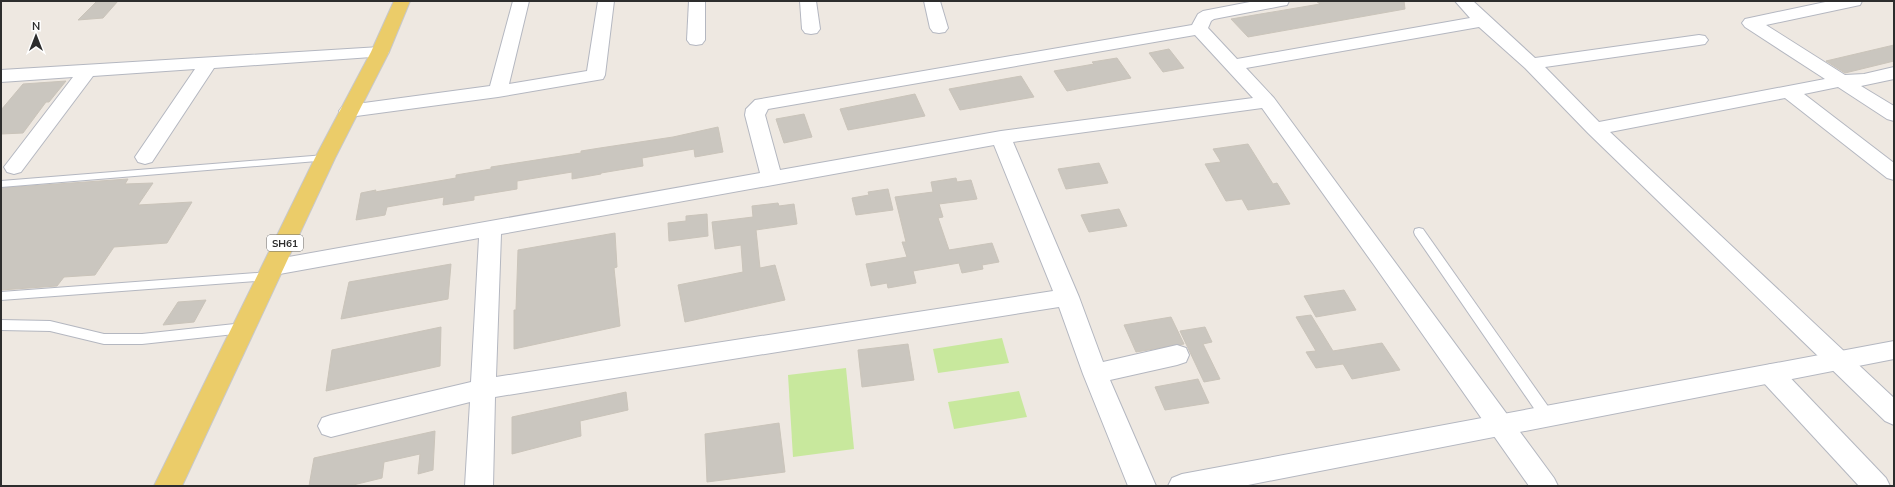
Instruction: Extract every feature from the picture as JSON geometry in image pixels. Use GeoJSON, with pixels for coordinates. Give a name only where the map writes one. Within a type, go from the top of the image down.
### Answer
{"type":"FeatureCollection","features":[{"type":"Feature","properties":{"kind":"main road","name":"SH61"},"geometry":{"type":"LineString","coordinates":[[168,486],[272,272],[325,158],[380,52],[402,1]]}},
{"type":"Feature","properties":{"kind":"street"},"geometry":{"type":"LineString","coordinates":[[498,91],[521,1]]}},
{"type":"Feature","properties":{"kind":"street"},"geometry":{"type":"LineString","coordinates":[[349,111],[498,91],[596,74],[606,1]]}},
{"type":"Feature","properties":{"kind":"street"},"geometry":{"type":"LineString","coordinates":[[696,40],[697,1]]}},
{"type":"Feature","properties":{"kind":"street"},"geometry":{"type":"LineString","coordinates":[[808,1],[811,29]]}},
{"type":"Feature","properties":{"kind":"street"},"geometry":{"type":"LineString","coordinates":[[932,1],[938,28]]}},
{"type":"Feature","properties":{"kind":"street"},"geometry":{"type":"LineString","coordinates":[[1199,29],[1204,18],[1209,14],[1281,1]]}},
{"type":"Feature","properties":{"kind":"street"},"geometry":{"type":"LineString","coordinates":[[1462,1],[1531,64],[1594,129],[1839,360],[1894,414]]}},
{"type":"Feature","properties":{"kind":"street"},"geometry":{"type":"LineString","coordinates":[[1854,1],[1751,23],[1894,115]]}},
{"type":"Feature","properties":{"kind":"street"},"geometry":{"type":"LineString","coordinates":[[1233,64],[1483,21]]}},
{"type":"Feature","properties":{"kind":"street"},"geometry":{"type":"LineString","coordinates":[[1199,29],[1267,102],[1544,486]]}},
{"type":"Feature","properties":{"kind":"street"},"geometry":{"type":"LineString","coordinates":[[772,178],[755,115],[756,109],[762,104],[1199,29]]}},
{"type":"Feature","properties":{"kind":"street"},"geometry":{"type":"LineString","coordinates":[[1531,64],[1699,40]]}},
{"type":"Feature","properties":{"kind":"street"},"geometry":{"type":"LineString","coordinates":[[1,76],[380,52]]}},
{"type":"Feature","properties":{"kind":"street"},"geometry":{"type":"LineString","coordinates":[[145,157],[208,63]]}},
{"type":"Feature","properties":{"kind":"street"},"geometry":{"type":"LineString","coordinates":[[14,167],[87,71]]}},
{"type":"Feature","properties":{"kind":"street"},"geometry":{"type":"LineString","coordinates":[[1594,129],[1788,91],[1843,81],[1864,80],[1894,73]]}},
{"type":"Feature","properties":{"kind":"street"},"geometry":{"type":"LineString","coordinates":[[1788,91],[1894,173]]}},
{"type":"Feature","properties":{"kind":"street"},"geometry":{"type":"LineString","coordinates":[[272,272],[490,229],[1001,137],[1267,102]]}},
{"type":"Feature","properties":{"kind":"street"},"geometry":{"type":"LineString","coordinates":[[1001,137],[1067,297],[1095,374],[1142,486]]}},
{"type":"Feature","properties":{"kind":"street"},"geometry":{"type":"LineString","coordinates":[[479,486],[490,229]]}},
{"type":"Feature","properties":{"kind":"street"},"geometry":{"type":"LineString","coordinates":[[332,426],[483,389],[1067,297]]}},
{"type":"Feature","properties":{"kind":"street"},"geometry":{"type":"LineString","coordinates":[[1182,486],[1894,350]]}},
{"type":"Feature","properties":{"kind":"street"},"geometry":{"type":"LineString","coordinates":[[1095,374],[1177,355]]}},
{"type":"Feature","properties":{"kind":"street"},"geometry":{"type":"LineString","coordinates":[[1771,374],[1876,486]]}},
{"type":"Feature","properties":{"kind":"lane"},"geometry":{"type":"LineString","coordinates":[[1,184],[325,158]]}},
{"type":"Feature","properties":{"kind":"lane"},"geometry":{"type":"LineString","coordinates":[[1420,232],[1547,416]]}},
{"type":"Feature","properties":{"kind":"lane"},"geometry":{"type":"LineString","coordinates":[[1,296],[272,272]]}},
{"type":"Feature","properties":{"kind":"lane"},"geometry":{"type":"LineString","coordinates":[[1,326],[50,326],[68,328],[104,339],[142,339],[245,328]]}},
{"type":"Feature","properties":{"kind":"green space"},"geometry":{"type":"Polygon","coordinates":[[[1002,338],[1009,363],[938,373],[933,349],[1002,338]]]}},
{"type":"Feature","properties":{"kind":"green space"},"geometry":{"type":"Polygon","coordinates":[[[846,368],[854,449],[793,457],[788,375],[846,368]]]}},
{"type":"Feature","properties":{"kind":"green space"},"geometry":{"type":"Polygon","coordinates":[[[1019,391],[1027,417],[954,429],[948,402],[1019,391]]]}},
{"type":"Feature","properties":{"kind":"building"},"geometry":{"type":"Polygon","coordinates":[[[97,1],[118,1],[103,18],[78,20],[97,1]]]}},
{"type":"Feature","properties":{"kind":"building"},"geometry":{"type":"Polygon","coordinates":[[[1316,1],[1404,1],[1405,9],[1248,37],[1231,19],[1320,4],[1316,1]]]}},
{"type":"Feature","properties":{"kind":"building"},"geometry":{"type":"Polygon","coordinates":[[[1894,45],[1894,61],[1845,73],[1826,61],[1894,45]]]}},
{"type":"Feature","properties":{"kind":"building"},"geometry":{"type":"Polygon","coordinates":[[[1169,49],[1184,68],[1163,72],[1149,53],[1169,49]]]}},
{"type":"Feature","properties":{"kind":"building"},"geometry":{"type":"Polygon","coordinates":[[[1117,58],[1131,78],[1067,91],[1054,71],[1094,64],[1092,62],[1117,58]]]}},
{"type":"Feature","properties":{"kind":"building"},"geometry":{"type":"Polygon","coordinates":[[[1021,76],[1034,97],[960,110],[949,89],[1021,76]]]}},
{"type":"Feature","properties":{"kind":"building"},"geometry":{"type":"Polygon","coordinates":[[[66,81],[49,102],[46,102],[23,133],[1,134],[1,110],[23,84],[66,81]]]}},
{"type":"Feature","properties":{"kind":"building"},"geometry":{"type":"Polygon","coordinates":[[[915,94],[925,116],[848,130],[840,109],[915,94]]]}},
{"type":"Feature","properties":{"kind":"building"},"geometry":{"type":"Polygon","coordinates":[[[804,114],[812,137],[784,143],[776,119],[804,114]]]}},
{"type":"Feature","properties":{"kind":"building"},"geometry":{"type":"Polygon","coordinates":[[[718,127],[723,152],[695,157],[694,149],[642,158],[643,166],[601,174],[572,179],[572,172],[517,181],[517,189],[474,196],[474,200],[443,205],[444,197],[387,207],[385,215],[356,220],[361,193],[456,178],[456,175],[491,169],[491,167],[673,137],[718,127]]]}},
{"type":"Feature","properties":{"kind":"building"},"geometry":{"type":"Polygon","coordinates":[[[1248,144],[1273,184],[1277,183],[1290,204],[1248,210],[1242,199],[1226,201],[1205,164],[1221,162],[1213,149],[1248,144]]]}},
{"type":"Feature","properties":{"kind":"building"},"geometry":{"type":"Polygon","coordinates":[[[1099,163],[1108,183],[1066,189],[1058,169],[1099,163]]]}},
{"type":"Feature","properties":{"kind":"building"},"geometry":{"type":"Polygon","coordinates":[[[956,178],[957,182],[971,180],[977,199],[939,204],[943,217],[938,218],[949,250],[992,243],[999,262],[982,265],[983,269],[962,273],[959,263],[913,271],[916,283],[888,288],[887,283],[871,286],[866,264],[907,257],[902,242],[906,242],[895,197],[933,192],[931,182],[956,178]]]}},
{"type":"Feature","properties":{"kind":"building"},"geometry":{"type":"Polygon","coordinates":[[[128,179],[125,184],[153,183],[138,205],[192,202],[167,243],[114,247],[95,275],[64,277],[57,286],[1,290],[1,188],[128,179]]]}},
{"type":"Feature","properties":{"kind":"building"},"geometry":{"type":"Polygon","coordinates":[[[888,189],[893,210],[856,215],[852,198],[869,195],[868,192],[888,189]]]}},
{"type":"Feature","properties":{"kind":"building"},"geometry":{"type":"Polygon","coordinates":[[[778,203],[779,206],[794,204],[797,224],[756,230],[760,268],[775,265],[785,300],[685,322],[678,285],[743,272],[741,245],[715,249],[712,222],[753,217],[752,206],[778,203]]]}},
{"type":"Feature","properties":{"kind":"building"},"geometry":{"type":"Polygon","coordinates":[[[1119,209],[1127,226],[1089,232],[1081,215],[1119,209]]]}},
{"type":"Feature","properties":{"kind":"building"},"geometry":{"type":"Polygon","coordinates":[[[707,214],[708,236],[669,241],[668,223],[686,221],[686,216],[707,214]]]}},
{"type":"Feature","properties":{"kind":"building"},"geometry":{"type":"Polygon","coordinates":[[[615,233],[617,267],[614,268],[620,326],[514,349],[514,310],[516,310],[518,250],[615,233]]]}},
{"type":"Feature","properties":{"kind":"building"},"geometry":{"type":"Polygon","coordinates":[[[451,264],[448,299],[341,319],[349,282],[451,264]]]}},
{"type":"Feature","properties":{"kind":"building"},"geometry":{"type":"Polygon","coordinates":[[[1344,290],[1356,310],[1316,317],[1304,296],[1344,290]]]}},
{"type":"Feature","properties":{"kind":"building"},"geometry":{"type":"Polygon","coordinates":[[[206,300],[194,322],[163,325],[178,302],[206,300]]]}},
{"type":"Feature","properties":{"kind":"building"},"geometry":{"type":"Polygon","coordinates":[[[1311,315],[1333,351],[1382,343],[1400,370],[1352,379],[1343,364],[1316,368],[1306,352],[1316,351],[1296,317],[1311,315]]]}},
{"type":"Feature","properties":{"kind":"building"},"geometry":{"type":"Polygon","coordinates":[[[1171,317],[1184,344],[1136,352],[1124,325],[1171,317]]]}},
{"type":"Feature","properties":{"kind":"building"},"geometry":{"type":"Polygon","coordinates":[[[441,327],[440,366],[326,391],[332,350],[441,327]]]}},
{"type":"Feature","properties":{"kind":"building"},"geometry":{"type":"Polygon","coordinates":[[[1205,327],[1212,342],[1203,344],[1220,379],[1204,382],[1180,331],[1205,327]]]}},
{"type":"Feature","properties":{"kind":"building"},"geometry":{"type":"Polygon","coordinates":[[[908,344],[914,380],[862,387],[858,350],[908,344]]]}},
{"type":"Feature","properties":{"kind":"building"},"geometry":{"type":"Polygon","coordinates":[[[1198,379],[1209,403],[1165,410],[1155,387],[1198,379]]]}},
{"type":"Feature","properties":{"kind":"building"},"geometry":{"type":"Polygon","coordinates":[[[626,392],[628,410],[580,421],[581,436],[512,454],[512,417],[626,392]]]}},
{"type":"Feature","properties":{"kind":"building"},"geometry":{"type":"Polygon","coordinates":[[[779,423],[785,472],[707,482],[705,434],[779,423]]]}},
{"type":"Feature","properties":{"kind":"building"},"geometry":{"type":"Polygon","coordinates":[[[435,431],[433,470],[418,474],[420,454],[384,462],[382,478],[349,486],[309,486],[314,458],[435,431]]]}}]}
